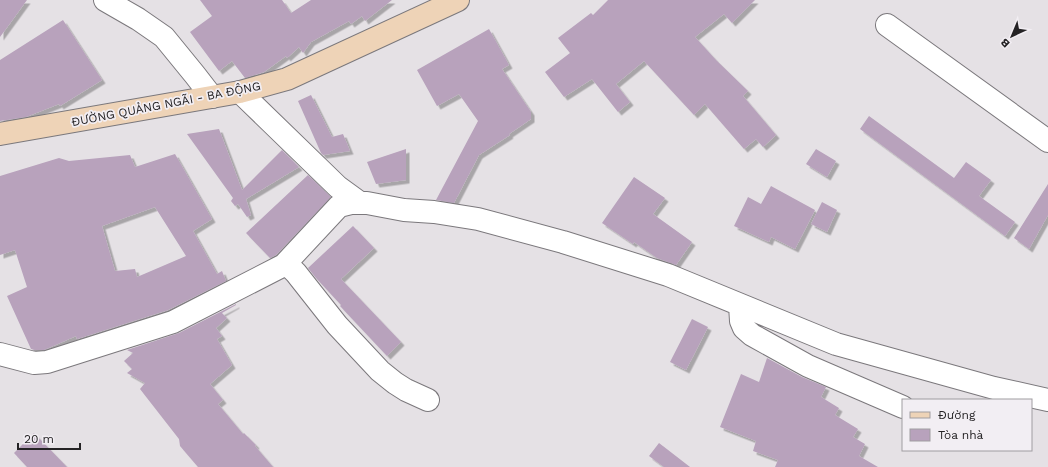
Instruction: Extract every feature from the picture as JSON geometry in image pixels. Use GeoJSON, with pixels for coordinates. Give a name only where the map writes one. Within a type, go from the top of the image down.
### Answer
{"type":"FeatureCollection","features":[{"type":"Feature","properties":{"kind":"main road","name":"ĐƯỜNG QUẢNG NGÃI - BA ĐỘNG"},"geometry":{"type":"LineString","coordinates":[[0,134],[240,92],[287,79],[458,0]]}},
{"type":"Feature","properties":{"kind":"street"},"geometry":{"type":"LineString","coordinates":[[105,0],[138,19],[164,37],[196,75],[212,97]]}},
{"type":"Feature","properties":{"kind":"street"},"geometry":{"type":"LineString","coordinates":[[887,25],[1048,141]]}},
{"type":"Feature","properties":{"kind":"street"},"geometry":{"type":"LineString","coordinates":[[240,92],[338,186],[360,203]]}},
{"type":"Feature","properties":{"kind":"street"},"geometry":{"type":"LineString","coordinates":[[0,354],[34,364],[47,362],[173,322],[284,265],[339,206],[351,203],[367,203],[404,210],[434,212],[478,219],[563,242],[668,275],[836,344],[994,388],[1048,400]]}},
{"type":"Feature","properties":{"kind":"street"},"geometry":{"type":"LineString","coordinates":[[284,265],[289,266],[296,273],[337,325],[380,370],[401,386],[428,400]]}},
{"type":"Feature","properties":{"kind":"street"},"geometry":{"type":"LineString","coordinates":[[740,305],[741,321],[744,328],[752,335],[808,366],[902,407]]}},
{"type":"Feature","properties":{"kind":"building"},"geometry":{"type":"Polygon","coordinates":[[[0,0],[27,0],[0,37],[0,0]]]}},
{"type":"Feature","properties":{"kind":"building"},"geometry":{"type":"Polygon","coordinates":[[[200,0],[282,0],[291,13],[311,0],[392,0],[365,21],[362,16],[351,24],[349,21],[311,42],[303,53],[299,47],[287,58],[286,56],[264,72],[245,78],[232,61],[219,71],[190,32],[212,16],[200,0]]]}},
{"type":"Feature","properties":{"kind":"building"},"geometry":{"type":"Polygon","coordinates":[[[608,0],[755,0],[732,23],[724,14],[695,37],[748,91],[743,96],[776,135],[763,147],[756,139],[744,149],[705,104],[694,115],[644,61],[616,84],[630,102],[618,112],[592,79],[564,97],[545,72],[570,53],[558,38],[591,13],[593,15],[608,0]]]}},
{"type":"Feature","properties":{"kind":"building"},"geometry":{"type":"Polygon","coordinates":[[[63,20],[102,80],[60,106],[59,104],[26,117],[0,121],[0,60],[63,20]]]}},
{"type":"Feature","properties":{"kind":"building"},"geometry":{"type":"Polygon","coordinates":[[[489,29],[509,65],[502,69],[531,112],[531,119],[509,134],[510,135],[479,155],[454,203],[436,200],[478,121],[459,94],[437,106],[417,70],[489,29]]]}},
{"type":"Feature","properties":{"kind":"building"},"geometry":{"type":"Polygon","coordinates":[[[311,95],[332,137],[343,134],[350,151],[323,155],[321,153],[298,101],[311,95]]]}},
{"type":"Feature","properties":{"kind":"building"},"geometry":{"type":"Polygon","coordinates":[[[869,116],[954,178],[966,162],[991,180],[979,196],[1015,222],[1005,236],[860,129],[869,116]]]}},
{"type":"Feature","properties":{"kind":"building"},"geometry":{"type":"Polygon","coordinates":[[[219,129],[242,190],[282,150],[299,167],[246,199],[251,215],[247,217],[238,204],[235,206],[231,201],[233,198],[187,134],[219,129]]]}},
{"type":"Feature","properties":{"kind":"building"},"geometry":{"type":"Polygon","coordinates":[[[406,149],[406,180],[376,184],[367,162],[406,149]]]}},
{"type":"Feature","properties":{"kind":"building"},"geometry":{"type":"Polygon","coordinates":[[[816,149],[836,161],[827,177],[806,164],[816,149]]]}},
{"type":"Feature","properties":{"kind":"building"},"geometry":{"type":"Polygon","coordinates":[[[175,154],[212,219],[193,231],[217,274],[222,271],[226,281],[168,310],[77,339],[76,336],[44,350],[31,349],[7,296],[27,287],[15,250],[0,255],[0,176],[59,158],[69,161],[130,155],[135,167],[175,154]],[[155,207],[102,226],[115,271],[135,269],[137,277],[186,256],[155,207]]]}},
{"type":"Feature","properties":{"kind":"building"},"geometry":{"type":"Polygon","coordinates":[[[308,175],[331,197],[276,255],[270,258],[246,233],[308,175]]]}},
{"type":"Feature","properties":{"kind":"building"},"geometry":{"type":"Polygon","coordinates":[[[634,177],[665,198],[653,214],[692,242],[676,265],[657,258],[602,223],[634,177]]]}},
{"type":"Feature","properties":{"kind":"building"},"geometry":{"type":"Polygon","coordinates":[[[1048,184],[1048,215],[1029,249],[1014,238],[1048,184]]]}},
{"type":"Feature","properties":{"kind":"building"},"geometry":{"type":"Polygon","coordinates":[[[771,186],[815,210],[795,249],[771,237],[769,242],[734,226],[748,197],[761,204],[771,186]]]}},
{"type":"Feature","properties":{"kind":"building"},"geometry":{"type":"Polygon","coordinates":[[[822,202],[837,210],[827,232],[811,224],[822,202]]]}},
{"type":"Feature","properties":{"kind":"building"},"geometry":{"type":"Polygon","coordinates":[[[353,226],[374,248],[341,279],[401,342],[387,356],[340,306],[341,305],[308,268],[353,226]]]}},
{"type":"Feature","properties":{"kind":"building"},"geometry":{"type":"Polygon","coordinates":[[[236,304],[222,313],[227,318],[216,328],[222,336],[217,339],[232,365],[210,384],[223,400],[218,404],[243,434],[244,433],[256,445],[255,446],[273,467],[198,467],[180,446],[179,439],[140,389],[145,383],[127,373],[132,369],[124,361],[133,353],[127,350],[179,333],[236,304]]]}},
{"type":"Feature","properties":{"kind":"building"},"geometry":{"type":"Polygon","coordinates":[[[692,319],[708,327],[686,370],[670,362],[692,319]]]}},
{"type":"Feature","properties":{"kind":"building"},"geometry":{"type":"Polygon","coordinates":[[[767,358],[802,377],[826,387],[821,397],[839,408],[835,415],[858,429],[853,437],[865,444],[859,456],[878,467],[775,467],[778,460],[753,451],[756,441],[720,427],[741,374],[759,382],[767,358]]]}},
{"type":"Feature","properties":{"kind":"building"},"geometry":{"type":"Polygon","coordinates":[[[34,433],[67,467],[27,467],[14,453],[34,433]]]}},
{"type":"Feature","properties":{"kind":"building"},"geometry":{"type":"Polygon","coordinates":[[[659,443],[690,467],[664,467],[649,456],[659,443]]]}}]}
